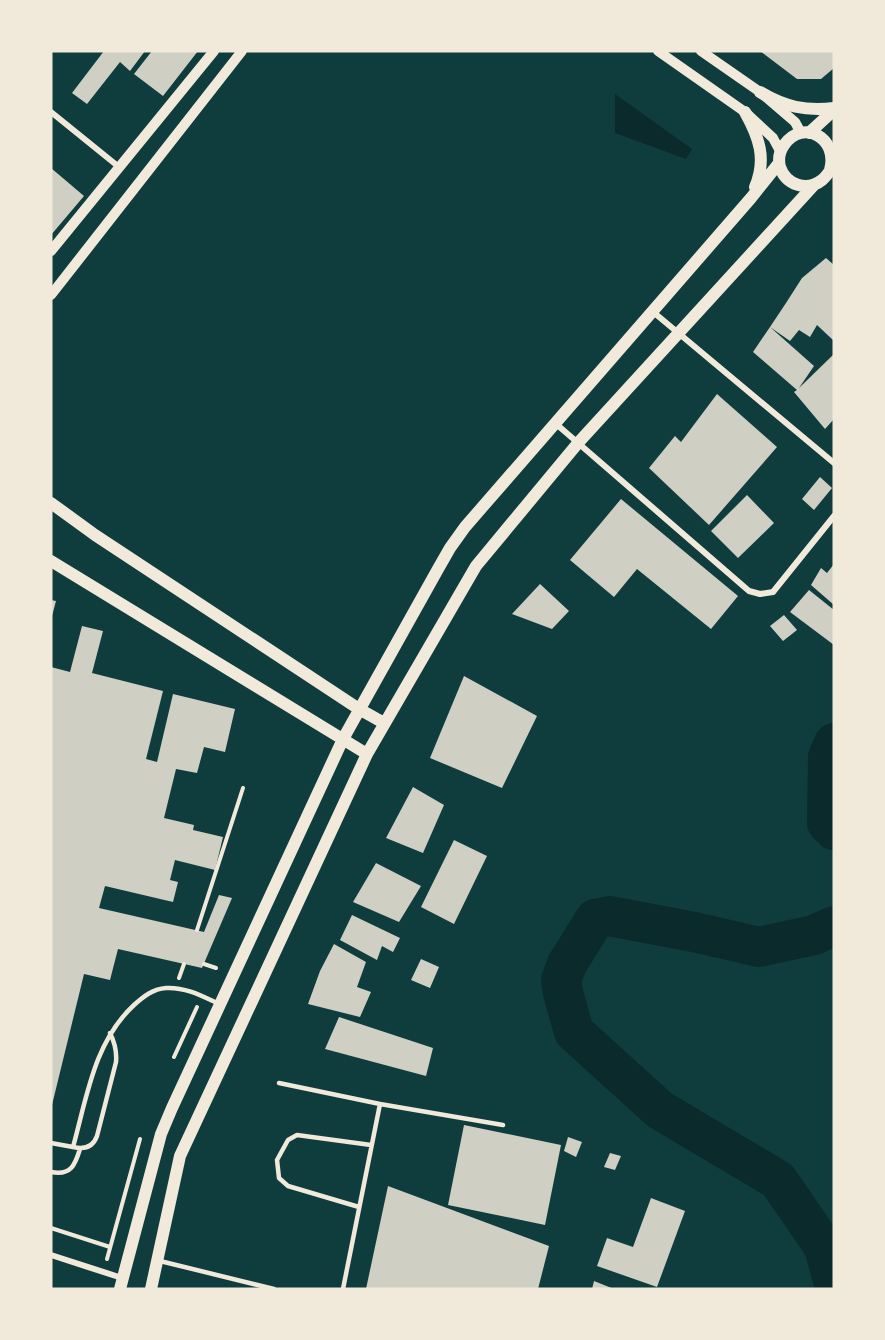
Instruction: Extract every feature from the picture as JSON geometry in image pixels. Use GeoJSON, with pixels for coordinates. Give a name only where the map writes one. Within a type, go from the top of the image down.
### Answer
{"type":"FeatureCollection","features":[{"type":"Feature","properties":{"kind":"main road"},"geometry":{"type":"LineString","coordinates":[[760,92],[794,107],[834,109]]}},
{"type":"Feature","properties":{"kind":"main road"},"geometry":{"type":"LineString","coordinates":[[121,1283],[161,1134],[343,740],[450,548],[465,527],[751,198],[780,157],[789,139],[805,133],[834,109]]}},
{"type":"Feature","properties":{"kind":"main road"},"geometry":{"type":"LineString","coordinates":[[745,112],[756,132],[762,154],[760,176],[751,198]]}},
{"type":"Feature","properties":{"kind":"main road"},"geometry":{"type":"LineString","coordinates":[[151,1289],[180,1156],[367,754],[384,723],[476,566],[578,443],[832,168],[832,154],[829,146],[818,135],[805,133]]}},
{"type":"Feature","properties":{"kind":"main road"},"geometry":{"type":"LineString","coordinates":[[780,157],[782,172],[788,179],[795,184],[814,185]]}},
{"type":"Feature","properties":{"kind":"main road"},"geometry":{"type":"LineString","coordinates":[[51,502],[95,535],[359,709],[384,723]]}},
{"type":"Feature","properties":{"kind":"main road"},"geometry":{"type":"LineString","coordinates":[[51,561],[367,754]]}},
{"type":"Feature","properties":{"kind":"street"},"geometry":{"type":"LineString","coordinates":[[51,251],[214,51]]}},
{"type":"Feature","properties":{"kind":"street"},"geometry":{"type":"LineString","coordinates":[[51,295],[242,51]]}},
{"type":"Feature","properties":{"kind":"street"},"geometry":{"type":"LineString","coordinates":[[658,51],[745,112],[773,138],[780,157]]}},
{"type":"Feature","properties":{"kind":"street"},"geometry":{"type":"LineString","coordinates":[[701,51],[760,92],[805,133]]}},
{"type":"Feature","properties":{"kind":"street"},"geometry":{"type":"LineString","coordinates":[[51,112],[118,167]]}},
{"type":"Feature","properties":{"kind":"street"},"geometry":{"type":"LineString","coordinates":[[652,311],[834,463]]}},
{"type":"Feature","properties":{"kind":"street"},"geometry":{"type":"LineString","coordinates":[[555,423],[749,591],[760,594],[773,592],[834,516]]}},
{"type":"Feature","properties":{"kind":"street"},"geometry":{"type":"LineString","coordinates":[[51,1255],[103,1271],[121,1283]]}},
{"type":"Feature","properties":{"kind":"lane"},"geometry":{"type":"LineString","coordinates":[[74,1147],[97,1060],[110,1033],[127,1012],[148,993],[169,988],[189,991],[221,1004]]}},
{"type":"Feature","properties":{"kind":"lane"},"geometry":{"type":"LineString","coordinates":[[51,1143],[80,1149],[89,1147],[98,1136],[116,1062],[116,1044],[110,1033]]}},
{"type":"Feature","properties":{"kind":"lane"},"geometry":{"type":"LineString","coordinates":[[279,1083],[380,1104],[503,1125]]}},
{"type":"Feature","properties":{"kind":"lane"},"geometry":{"type":"LineString","coordinates":[[343,1289],[380,1104]]}},
{"type":"Feature","properties":{"kind":"lane"},"geometry":{"type":"LineString","coordinates":[[359,1207],[288,1186],[279,1178],[277,1160],[288,1140],[297,1136],[371,1145]]}},
{"type":"Feature","properties":{"kind":"lane"},"geometry":{"type":"LineString","coordinates":[[51,1172],[62,1173],[75,1165],[80,1149]]}},
{"type":"Feature","properties":{"kind":"lane"},"geometry":{"type":"LineString","coordinates":[[157,1260],[274,1289]]}},
{"type":"Feature","properties":{"kind":"path"},"geometry":{"type":"LineString","coordinates":[[197,930],[243,788]]}},
{"type":"Feature","properties":{"kind":"path"},"geometry":{"type":"LineString","coordinates":[[174,1057],[216,968],[204,964]]}},
{"type":"Feature","properties":{"kind":"path"},"geometry":{"type":"LineString","coordinates":[[103,1271],[140,1137]]}},
{"type":"Feature","properties":{"kind":"path"},"geometry":{"type":"LineString","coordinates":[[51,1228],[110,1246]]}},
{"type":"Feature","properties":{"kind":"water"},"geometry":{"type":"Polygon","coordinates":[[[615,94],[692,149],[686,159],[615,133],[615,94]]]}},
{"type":"Feature","properties":{"kind":"building"},"geometry":{"type":"Polygon","coordinates":[[[104,51],[145,51],[130,71],[120,62],[87,104],[72,93],[104,51]]]}},
{"type":"Feature","properties":{"kind":"building"},"geometry":{"type":"Polygon","coordinates":[[[152,51],[198,51],[163,96],[134,74],[152,51]]]}},
{"type":"Feature","properties":{"kind":"building"},"geometry":{"type":"Polygon","coordinates":[[[760,51],[834,51],[834,68],[821,79],[797,79],[760,51]]]}},
{"type":"Feature","properties":{"kind":"building"},"geometry":{"type":"Polygon","coordinates":[[[51,168],[84,196],[51,235],[51,168]]]}},
{"type":"Feature","properties":{"kind":"building"},"geometry":{"type":"Polygon","coordinates":[[[826,258],[834,265],[834,341],[817,325],[810,337],[799,330],[790,341],[770,327],[802,278],[826,258]]]}},
{"type":"Feature","properties":{"kind":"building"},"geometry":{"type":"Polygon","coordinates":[[[770,327],[814,366],[799,388],[834,354],[834,419],[825,429],[794,392],[797,390],[753,352],[770,327]]]}},
{"type":"Feature","properties":{"kind":"building"},"geometry":{"type":"Polygon","coordinates":[[[717,394],[777,447],[709,525],[649,468],[675,436],[681,442],[717,394]]]}},
{"type":"Feature","properties":{"kind":"building"},"geometry":{"type":"Polygon","coordinates":[[[820,477],[832,488],[814,510],[802,499],[820,477]]]}},
{"type":"Feature","properties":{"kind":"building"},"geometry":{"type":"Polygon","coordinates":[[[747,495],[774,523],[738,558],[711,531],[747,495]]]}},
{"type":"Feature","properties":{"kind":"building"},"geometry":{"type":"Polygon","coordinates":[[[621,499],[738,596],[711,629],[637,569],[614,597],[570,560],[621,499]]]}},
{"type":"Feature","properties":{"kind":"building"},"geometry":{"type":"Polygon","coordinates":[[[834,564],[834,605],[811,585],[821,568],[827,573],[834,564]]]}},
{"type":"Feature","properties":{"kind":"building"},"geometry":{"type":"Polygon","coordinates":[[[540,584],[569,611],[552,629],[512,614],[540,584]]]}},
{"type":"Feature","properties":{"kind":"building"},"geometry":{"type":"Polygon","coordinates":[[[809,590],[834,610],[834,645],[790,612],[809,590]]]}},
{"type":"Feature","properties":{"kind":"building"},"geometry":{"type":"Polygon","coordinates":[[[51,600],[56,601],[52,616],[51,616],[51,600]]]}},
{"type":"Feature","properties":{"kind":"building"},"geometry":{"type":"Polygon","coordinates":[[[784,615],[797,630],[783,641],[770,626],[784,615]]]}},
{"type":"Feature","properties":{"kind":"building"},"geometry":{"type":"Polygon","coordinates":[[[82,626],[103,631],[92,673],[163,691],[146,759],[157,762],[173,694],[235,709],[225,752],[204,747],[197,773],[176,769],[164,818],[194,825],[193,830],[223,837],[215,870],[175,860],[170,880],[178,882],[173,902],[105,886],[99,908],[204,932],[219,895],[232,898],[202,968],[118,949],[110,980],[84,974],[52,1105],[51,667],[70,672],[82,626]]]}},
{"type":"Feature","properties":{"kind":"building"},"geometry":{"type":"Polygon","coordinates":[[[464,676],[537,716],[502,788],[430,758],[464,676]]]}},
{"type":"Feature","properties":{"kind":"building"},"geometry":{"type":"Polygon","coordinates":[[[413,787],[444,805],[423,853],[386,838],[413,787]]]}},
{"type":"Feature","properties":{"kind":"building"},"geometry":{"type":"Polygon","coordinates":[[[454,840],[487,856],[454,924],[421,907],[454,840]]]}},
{"type":"Feature","properties":{"kind":"building"},"geometry":{"type":"Polygon","coordinates":[[[376,863],[421,886],[399,922],[353,902],[376,863]]]}},
{"type":"Feature","properties":{"kind":"building"},"geometry":{"type":"Polygon","coordinates":[[[352,915],[400,938],[393,952],[382,946],[377,960],[340,940],[352,915]]]}},
{"type":"Feature","properties":{"kind":"building"},"geometry":{"type":"Polygon","coordinates":[[[334,944],[366,962],[357,987],[371,992],[360,1017],[308,1004],[320,971],[334,944]]]}},
{"type":"Feature","properties":{"kind":"building"},"geometry":{"type":"Polygon","coordinates":[[[421,959],[439,967],[430,988],[411,980],[421,959]]]}},
{"type":"Feature","properties":{"kind":"building"},"geometry":{"type":"Polygon","coordinates":[[[339,1017],[433,1048],[426,1076],[325,1049],[339,1017]]]}},
{"type":"Feature","properties":{"kind":"building"},"geometry":{"type":"Polygon","coordinates":[[[464,1125],[561,1145],[545,1225],[448,1205],[464,1125]]]}},
{"type":"Feature","properties":{"kind":"building"},"geometry":{"type":"Polygon","coordinates":[[[568,1137],[582,1142],[576,1157],[564,1151],[568,1137]]]}},
{"type":"Feature","properties":{"kind":"building"},"geometry":{"type":"Polygon","coordinates":[[[610,1153],[621,1156],[615,1170],[604,1167],[610,1153]]]}},
{"type":"Feature","properties":{"kind":"building"},"geometry":{"type":"Polygon","coordinates":[[[388,1186],[549,1246],[538,1289],[366,1289],[388,1186]]]}},
{"type":"Feature","properties":{"kind":"building"},"geometry":{"type":"Polygon","coordinates":[[[651,1198],[685,1211],[657,1287],[597,1266],[607,1238],[633,1247],[651,1198]]]}},
{"type":"Feature","properties":{"kind":"building"},"geometry":{"type":"Polygon","coordinates":[[[594,1281],[614,1289],[592,1289],[594,1281]]]}},
{"type":"Feature","properties":{"kind":"waterway"},"geometry":{"type":"LineString","coordinates":[[834,743],[828,757],[827,823],[834,830]]}},
{"type":"Feature","properties":{"kind":"waterway"},"geometry":{"type":"LineString","coordinates":[[834,926],[814,935],[759,947],[609,916],[595,919],[567,964],[561,980],[574,1032],[660,1110],[778,1180],[824,1247],[834,1284]]}}]}
